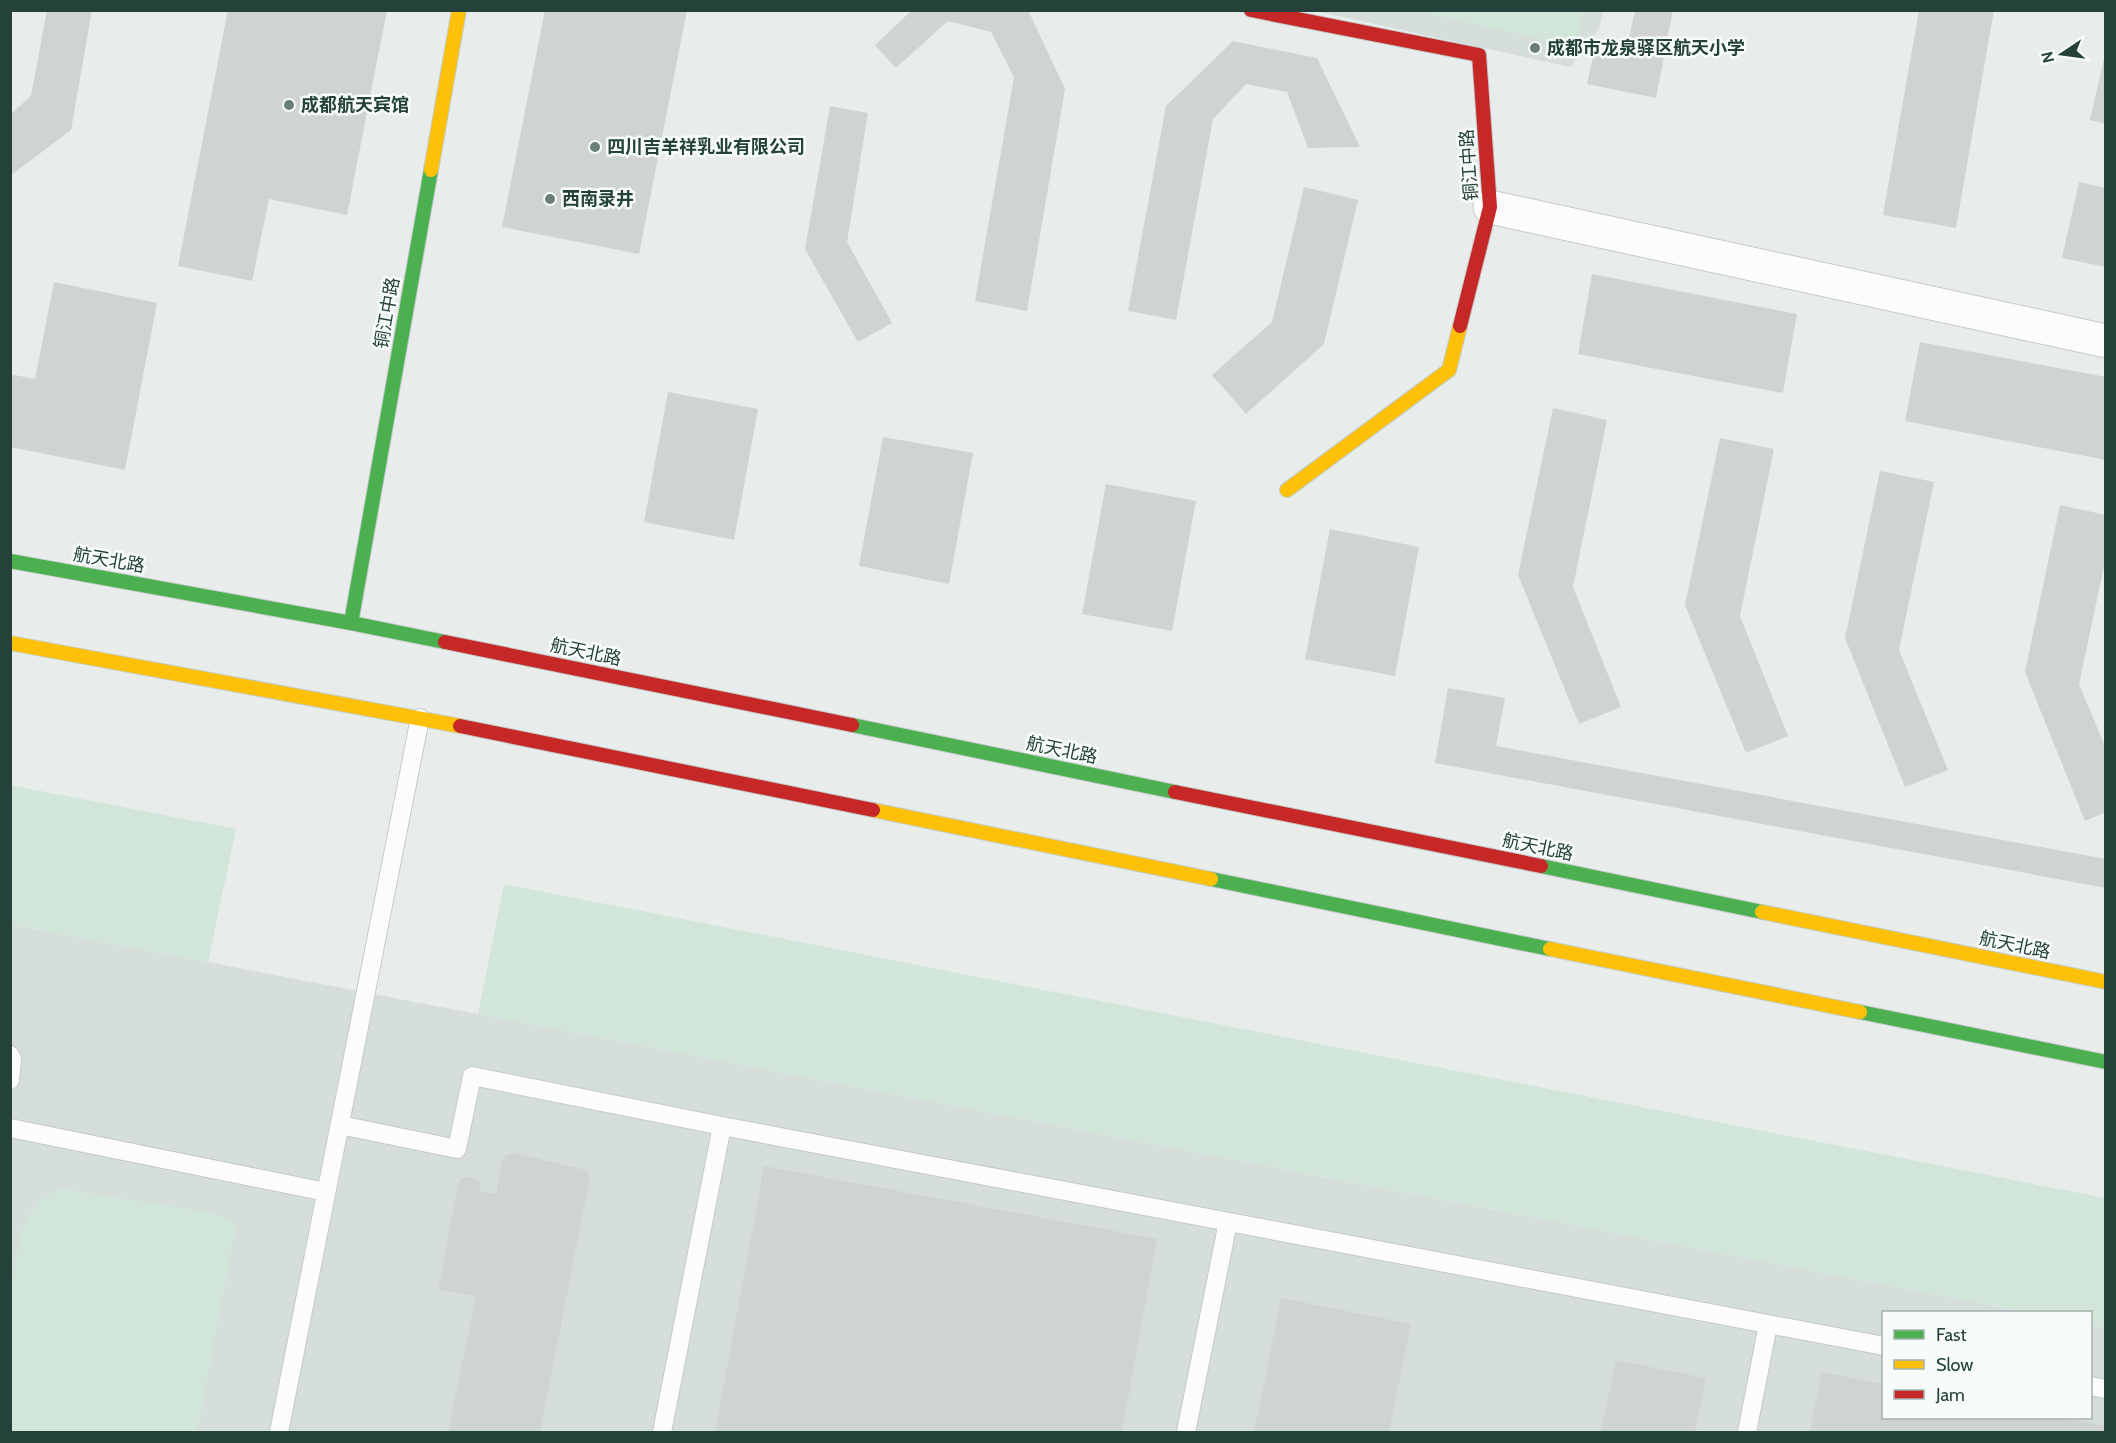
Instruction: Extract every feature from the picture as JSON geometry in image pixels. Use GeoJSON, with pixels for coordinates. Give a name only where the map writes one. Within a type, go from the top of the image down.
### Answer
{"type":"FeatureCollection","features":[{"type":"Feature","properties":{"kind":"main road","name":"铜江中路"},"geometry":{"type":"LineString","coordinates":[[351,623],[459,10]]}},
{"type":"Feature","properties":{"kind":"main road","name":"铜江中路"},"geometry":{"type":"LineString","coordinates":[[1251,10],[1479,55],[1491,207],[1449,370],[1287,490]]}},
{"type":"Feature","properties":{"kind":"main road","name":"航天北路"},"geometry":{"type":"LineString","coordinates":[[10,561],[351,623],[2106,982]]}},
{"type":"Feature","properties":{"kind":"main road"},"geometry":{"type":"LineString","coordinates":[[10,643],[420,718],[2106,1062]]}},
{"type":"Feature","properties":{"kind":"street"},"geometry":{"type":"LineString","coordinates":[[1491,207],[2106,341]]}},
{"type":"Feature","properties":{"kind":"lane"},"geometry":{"type":"LineString","coordinates":[[279,1432],[420,718]]}},
{"type":"Feature","properties":{"kind":"lane"},"geometry":{"type":"LineString","coordinates":[[10,1055],[10,1080]]}},
{"type":"Feature","properties":{"kind":"lane"},"geometry":{"type":"LineString","coordinates":[[340,1125],[457,1149],[472,1076],[722,1126],[1882,1346]]}},
{"type":"Feature","properties":{"kind":"lane"},"geometry":{"type":"LineString","coordinates":[[662,1432],[722,1126]]}},
{"type":"Feature","properties":{"kind":"lane"},"geometry":{"type":"LineString","coordinates":[[10,1128],[326,1192]]}},
{"type":"Feature","properties":{"kind":"lane"},"geometry":{"type":"LineString","coordinates":[[1186,1432],[1228,1222]]}},
{"type":"Feature","properties":{"kind":"lane"},"geometry":{"type":"LineString","coordinates":[[1747,1432],[1768,1324]]}},
{"type":"Feature","properties":{"kind":"shaded area","name":"成都市龙泉驿区航天小学"},"geometry":{"type":"Polygon","coordinates":[[[1315,11],[1603,11],[1599,29],[1570,67],[1315,11]]]}},
{"type":"Feature","properties":{"kind":"shaded area"},"geometry":{"type":"Polygon","coordinates":[[[10,924],[2022,1311],[1882,1311],[1882,1419],[2092,1419],[2092,1325],[2105,1328],[2105,1432],[11,1432],[10,924]]]}},
{"type":"Feature","properties":{"kind":"green space"},"geometry":{"type":"Polygon","coordinates":[[[1416,11],[1584,11],[1576,47],[1416,11]]]}},
{"type":"Feature","properties":{"kind":"green space"},"geometry":{"type":"Polygon","coordinates":[[[10,785],[236,829],[208,962],[11,924],[10,785]]]}},
{"type":"Feature","properties":{"kind":"green space"},"geometry":{"type":"Polygon","coordinates":[[[504,884],[2105,1198],[2105,1328],[2092,1325],[2092,1311],[2022,1311],[478,1014],[504,884]]]}},
{"type":"Feature","properties":{"kind":"green space"},"geometry":{"type":"Polygon","coordinates":[[[61,1189],[209,1212],[224,1217],[236,1225],[197,1432],[11,1432],[11,1287],[21,1233],[30,1213],[43,1198],[61,1189]]]}},
{"type":"Feature","properties":{"kind":"building"},"geometry":{"type":"Polygon","coordinates":[[[47,10],[92,10],[71,130],[10,176],[10,115],[31,96],[47,10]]]}},
{"type":"Feature","properties":{"kind":"building","name":"成都航天宾馆"},"geometry":{"type":"Polygon","coordinates":[[[228,10],[387,10],[347,215],[269,199],[252,281],[178,266],[228,10]]]}},
{"type":"Feature","properties":{"kind":"building"},"geometry":{"type":"Polygon","coordinates":[[[545,10],[687,10],[639,254],[502,227],[545,10]]]}},
{"type":"Feature","properties":{"kind":"building"},"geometry":{"type":"Polygon","coordinates":[[[912,10],[1028,10],[1065,89],[1027,311],[975,301],[1014,77],[991,32],[948,21],[896,68],[875,45],[912,10]]]}},
{"type":"Feature","properties":{"kind":"building"},"geometry":{"type":"Polygon","coordinates":[[[1635,10],[1673,10],[1656,98],[1587,84],[1594,52],[1625,58],[1635,10]]]}},
{"type":"Feature","properties":{"kind":"building"},"geometry":{"type":"Polygon","coordinates":[[[1919,10],[1994,10],[1956,228],[1883,215],[1919,10]]]}},
{"type":"Feature","properties":{"kind":"building"},"geometry":{"type":"Polygon","coordinates":[[[1233,41],[1317,58],[1360,147],[1308,148],[1287,92],[1246,84],[1213,119],[1176,320],[1128,311],[1166,106],[1233,41]]]}},
{"type":"Feature","properties":{"kind":"building"},"geometry":{"type":"Polygon","coordinates":[[[2106,54],[2106,124],[2090,120],[2106,54]]]}},
{"type":"Feature","properties":{"kind":"building"},"geometry":{"type":"Polygon","coordinates":[[[830,106],[868,113],[847,242],[892,323],[858,342],[805,249],[830,106]]]}},
{"type":"Feature","properties":{"kind":"building"},"geometry":{"type":"Polygon","coordinates":[[[2079,182],[2106,188],[2106,267],[2062,258],[2079,182]]]}},
{"type":"Feature","properties":{"kind":"building"},"geometry":{"type":"Polygon","coordinates":[[[1304,187],[1358,200],[1324,344],[1246,414],[1212,375],[1272,322],[1304,187]]]}},
{"type":"Feature","properties":{"kind":"building"},"geometry":{"type":"Polygon","coordinates":[[[1592,274],[1797,314],[1783,393],[1578,354],[1592,274]]]}},
{"type":"Feature","properties":{"kind":"building"},"geometry":{"type":"Polygon","coordinates":[[[54,282],[157,303],[125,470],[10,447],[10,374],[35,379],[54,282]]]}},
{"type":"Feature","properties":{"kind":"building"},"geometry":{"type":"Polygon","coordinates":[[[1920,342],[2106,377],[2106,460],[1905,421],[1920,342]]]}},
{"type":"Feature","properties":{"kind":"building"},"geometry":{"type":"Polygon","coordinates":[[[668,392],[758,409],[734,540],[644,522],[668,392]]]}},
{"type":"Feature","properties":{"kind":"building"},"geometry":{"type":"Polygon","coordinates":[[[1553,408],[1607,420],[1573,587],[1621,707],[1579,724],[1518,575],[1553,408]]]}},
{"type":"Feature","properties":{"kind":"building"},"geometry":{"type":"Polygon","coordinates":[[[883,437],[973,453],[949,584],[859,566],[883,437]]]}},
{"type":"Feature","properties":{"kind":"building"},"geometry":{"type":"Polygon","coordinates":[[[1720,438],[1774,449],[1740,616],[1788,736],[1746,753],[1685,605],[1720,438]]]}},
{"type":"Feature","properties":{"kind":"building"},"geometry":{"type":"Polygon","coordinates":[[[1880,471],[1934,482],[1899,650],[1948,770],[1905,787],[1845,638],[1880,471]]]}},
{"type":"Feature","properties":{"kind":"building"},"geometry":{"type":"Polygon","coordinates":[[[1106,484],[1196,501],[1172,631],[1082,614],[1106,484]]]}},
{"type":"Feature","properties":{"kind":"building"},"geometry":{"type":"Polygon","coordinates":[[[2060,505],[2106,515],[2106,557],[2079,684],[2106,749],[2106,812],[2085,821],[2025,672],[2060,505]]]}},
{"type":"Feature","properties":{"kind":"building"},"geometry":{"type":"Polygon","coordinates":[[[1330,529],[1419,547],[1395,676],[1305,659],[1330,529]]]}},
{"type":"Feature","properties":{"kind":"building"},"geometry":{"type":"Polygon","coordinates":[[[1448,688],[1505,698],[1496,746],[2106,859],[2106,888],[1435,763],[1448,688]]]}},
{"type":"Feature","properties":{"kind":"building"},"geometry":{"type":"Polygon","coordinates":[[[513,1153],[586,1170],[590,1178],[540,1432],[448,1432],[476,1296],[438,1289],[458,1184],[461,1178],[474,1177],[480,1183],[480,1191],[496,1194],[502,1160],[513,1153]]]}},
{"type":"Feature","properties":{"kind":"building"},"geometry":{"type":"Polygon","coordinates":[[[764,1166],[1157,1239],[1122,1432],[715,1432],[764,1166]]]}},
{"type":"Feature","properties":{"kind":"building"},"geometry":{"type":"Polygon","coordinates":[[[1281,1298],[1411,1324],[1389,1432],[1254,1432],[1281,1298]]]}},
{"type":"Feature","properties":{"kind":"building"},"geometry":{"type":"Polygon","coordinates":[[[1616,1360],[1706,1378],[1695,1432],[1601,1432],[1616,1360]]]}},
{"type":"Feature","properties":{"kind":"building"},"geometry":{"type":"Polygon","coordinates":[[[1821,1372],[1882,1384],[1882,1419],[2067,1419],[2106,1426],[2106,1432],[1810,1432],[1821,1372]]]}},
{"type":"Feature","properties":{"kind":"traffic: fast"},"geometry":{"type":"LineString","coordinates":[[351,623],[431,170]]}},
{"type":"Feature","properties":{"kind":"traffic: fast"},"geometry":{"type":"LineString","coordinates":[[10,561],[445,642]]}},
{"type":"Feature","properties":{"kind":"traffic: fast"},"geometry":{"type":"LineString","coordinates":[[852,725],[1175,792]]}},
{"type":"Feature","properties":{"kind":"traffic: fast"},"geometry":{"type":"LineString","coordinates":[[1541,866],[1762,912]]}},
{"type":"Feature","properties":{"kind":"traffic: fast"},"geometry":{"type":"LineString","coordinates":[[1211,879],[1550,949]]}},
{"type":"Feature","properties":{"kind":"traffic: fast"},"geometry":{"type":"LineString","coordinates":[[1860,1012],[2106,1062]]}},
{"type":"Feature","properties":{"kind":"traffic: slow"},"geometry":{"type":"LineString","coordinates":[[431,170],[459,10]]}},
{"type":"Feature","properties":{"kind":"traffic: slow"},"geometry":{"type":"LineString","coordinates":[[1287,490],[1449,370],[1460,326]]}},
{"type":"Feature","properties":{"kind":"traffic: slow"},"geometry":{"type":"LineString","coordinates":[[10,643],[460,726]]}},
{"type":"Feature","properties":{"kind":"traffic: slow"},"geometry":{"type":"LineString","coordinates":[[873,810],[1211,879]]}},
{"type":"Feature","properties":{"kind":"traffic: slow"},"geometry":{"type":"LineString","coordinates":[[1762,912],[2106,982]]}},
{"type":"Feature","properties":{"kind":"traffic: slow"},"geometry":{"type":"LineString","coordinates":[[1550,949],[1860,1012]]}},
{"type":"Feature","properties":{"kind":"traffic: jam"},"geometry":{"type":"LineString","coordinates":[[1251,10],[1479,55],[1490,207],[1460,326]]}},
{"type":"Feature","properties":{"kind":"traffic: jam"},"geometry":{"type":"LineString","coordinates":[[445,642],[852,725]]}},
{"type":"Feature","properties":{"kind":"traffic: jam"},"geometry":{"type":"LineString","coordinates":[[460,726],[873,810]]}},
{"type":"Feature","properties":{"kind":"traffic: jam"},"geometry":{"type":"LineString","coordinates":[[1175,792],[1541,866]]}},
{"type":"Feature","properties":{"kind":"place","name":"成都市龙泉驿区航天小学"},"geometry":{"type":"Point","coordinates":[1535,48]}},
{"type":"Feature","properties":{"kind":"place","name":"成都航天宾馆"},"geometry":{"type":"Point","coordinates":[289,105]}},
{"type":"Feature","properties":{"kind":"place","name":"四川吉羊祥乳业有限公司"},"geometry":{"type":"Point","coordinates":[595,147]}},
{"type":"Feature","properties":{"kind":"place","name":"西南录井"},"geometry":{"type":"Point","coordinates":[550,199]}}]}
